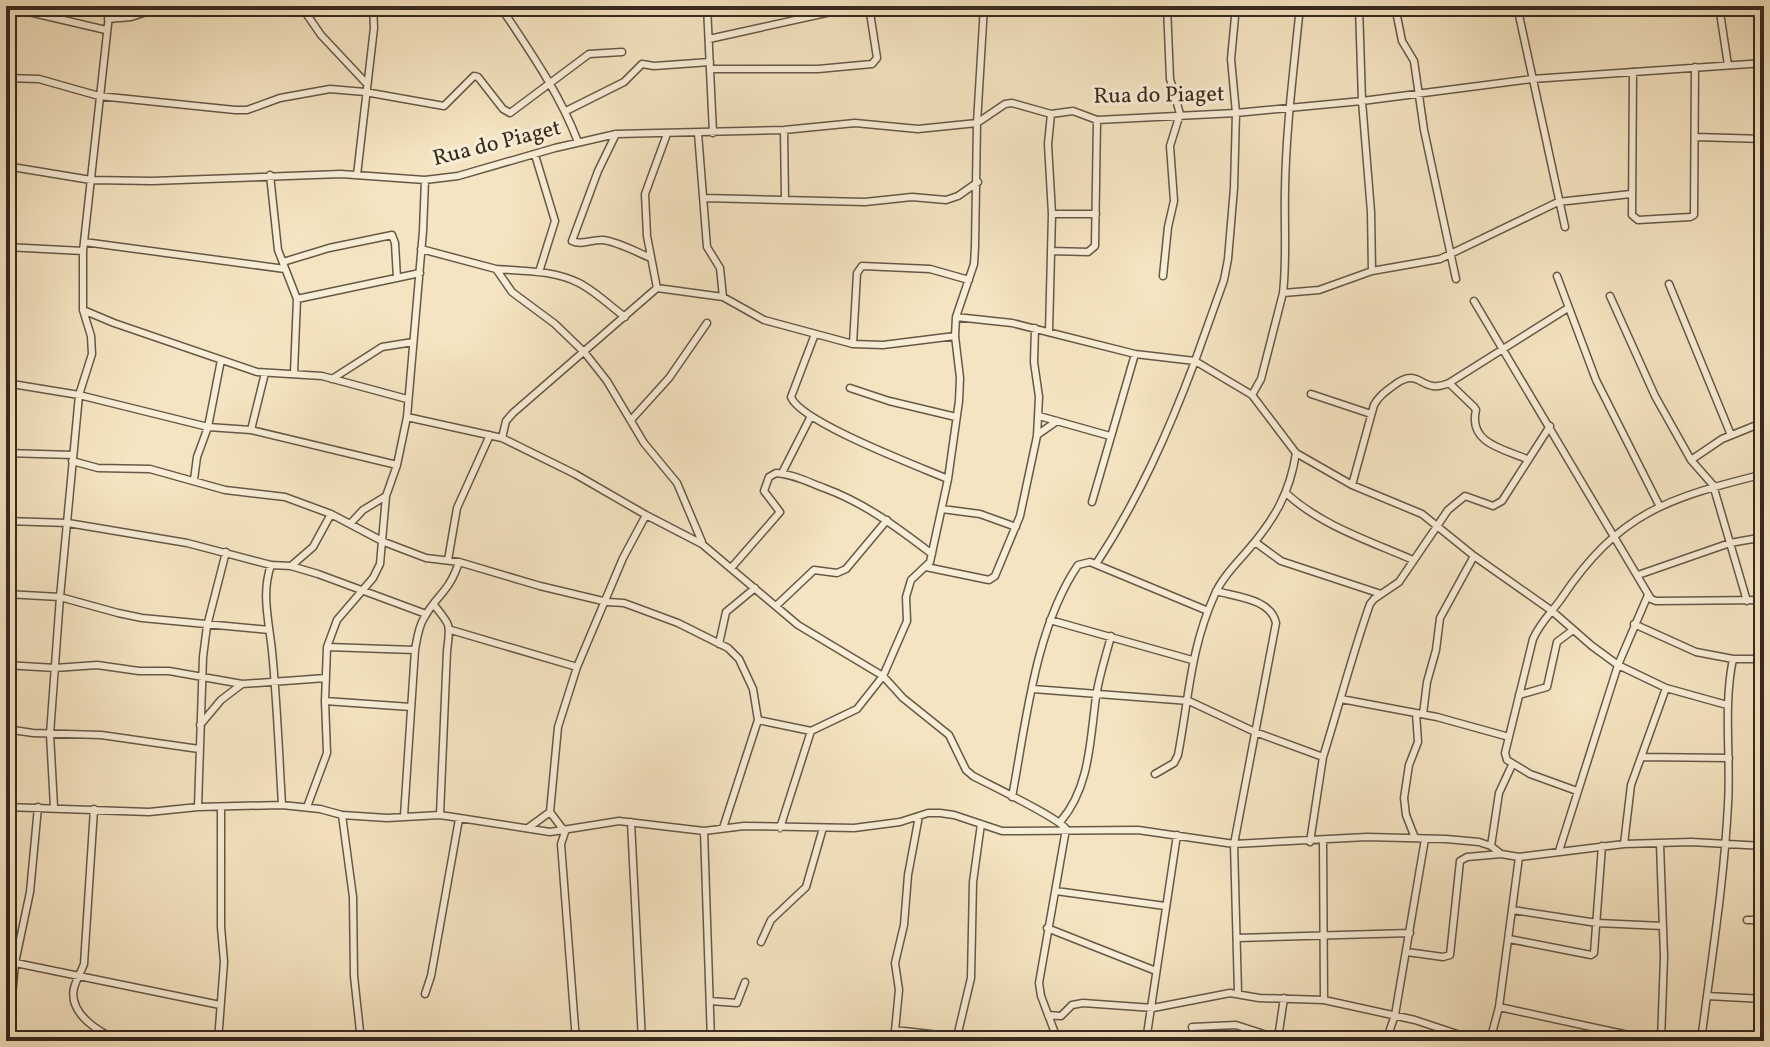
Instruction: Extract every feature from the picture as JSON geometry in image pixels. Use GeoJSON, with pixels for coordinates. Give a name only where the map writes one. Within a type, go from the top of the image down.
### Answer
{"type":"FeatureCollection","features":[{"type":"Feature","properties":{"kind":"street"},"geometry":{"type":"LineString","coordinates":[[54,807],[50,734],[60,597],[79,395],[92,354],[91,336],[83,310],[84,246],[110,6]]}},
{"type":"Feature","properties":{"kind":"street"},"geometry":{"type":"LineString","coordinates":[[108,19],[131,17],[165,6]]}},
{"type":"Feature","properties":{"kind":"street"},"geometry":{"type":"LineString","coordinates":[[301,6],[321,35],[366,83]]}},
{"type":"Feature","properties":{"kind":"street"},"geometry":{"type":"LineString","coordinates":[[357,175],[374,28],[373,6]]}},
{"type":"Feature","properties":{"kind":"street"},"geometry":{"type":"LineString","coordinates":[[500,6],[552,85],[578,142]]}},
{"type":"Feature","properties":{"kind":"street"},"geometry":{"type":"LineString","coordinates":[[707,6],[713,133]]}},
{"type":"Feature","properties":{"kind":"street"},"geometry":{"type":"LineString","coordinates":[[709,39],[858,6]]}},
{"type":"Feature","properties":{"kind":"street"},"geometry":{"type":"LineString","coordinates":[[566,111],[624,82],[642,64],[818,69],[872,64],[877,58],[869,6]]}},
{"type":"Feature","properties":{"kind":"street"},"geometry":{"type":"LineString","coordinates":[[758,720],[811,731],[857,709],[883,676],[907,621],[906,597],[911,580],[926,567],[932,554],[948,479],[960,378],[956,317],[969,280],[975,247],[977,123],[984,6]]}},
{"type":"Feature","properties":{"kind":"street"},"geometry":{"type":"LineString","coordinates":[[1163,276],[1174,201],[1170,146],[1180,114],[1170,79],[1167,6]]}},
{"type":"Feature","properties":{"kind":"street"},"geometry":{"type":"LineString","coordinates":[[1096,564],[1126,519],[1159,452],[1224,280],[1228,259],[1236,113],[1231,59],[1236,6]]}},
{"type":"Feature","properties":{"kind":"street"},"geometry":{"type":"LineString","coordinates":[[1252,395],[1261,379],[1283,293],[1287,257],[1285,190],[1300,6]]}},
{"type":"Feature","properties":{"kind":"street"},"geometry":{"type":"LineString","coordinates":[[1359,6],[1372,271]]}},
{"type":"Feature","properties":{"kind":"street"},"geometry":{"type":"LineString","coordinates":[[1395,6],[1401,38],[1414,61],[1424,130],[1456,279]]}},
{"type":"Feature","properties":{"kind":"street"},"geometry":{"type":"LineString","coordinates":[[1517,6],[1565,227]]}},
{"type":"Feature","properties":{"kind":"street"},"geometry":{"type":"LineString","coordinates":[[1646,7],[1666,6]]}},
{"type":"Feature","properties":{"kind":"street"},"geometry":{"type":"LineString","coordinates":[[1719,6],[1728,65]]}},
{"type":"Feature","properties":{"kind":"street"},"geometry":{"type":"LineString","coordinates":[[6,10],[29,12],[106,30]]}},
{"type":"Feature","properties":{"kind":"street"},"geometry":{"type":"LineString","coordinates":[[6,78],[39,79],[99,96],[247,110],[280,98],[320,89],[365,92],[444,106],[474,76],[510,113],[552,85],[589,54],[622,52]]}},
{"type":"Feature","properties":{"kind":"street","name":"Rua do Piaget"},"geometry":{"type":"LineString","coordinates":[[6,166],[91,180],[357,175],[425,180],[458,176],[616,134],[784,130],[855,123],[918,129],[977,123],[1005,104],[1012,103],[1051,114],[1073,111],[1097,120],[1236,113],[1362,101],[1532,79],[1764,63]]}},
{"type":"Feature","properties":{"kind":"street"},"geometry":{"type":"LineString","coordinates":[[1633,72],[1632,215],[1635,219],[1694,216],[1695,67]]}},
{"type":"Feature","properties":{"kind":"street"},"geometry":{"type":"LineString","coordinates":[[1049,332],[1052,214],[1048,144],[1051,114]]}},
{"type":"Feature","properties":{"kind":"street"},"geometry":{"type":"LineString","coordinates":[[1051,251],[1092,250],[1096,242],[1097,120]]}},
{"type":"Feature","properties":{"kind":"street"},"geometry":{"type":"LineString","coordinates":[[784,130],[785,200]]}},
{"type":"Feature","properties":{"kind":"street"},"geometry":{"type":"LineString","coordinates":[[698,133],[707,247],[720,268],[723,297]]}},
{"type":"Feature","properties":{"kind":"street"},"geometry":{"type":"LineString","coordinates":[[616,134],[598,171],[572,241],[578,244],[596,240],[611,242],[651,258]]}},
{"type":"Feature","properties":{"kind":"street"},"geometry":{"type":"LineString","coordinates":[[657,288],[645,219],[645,194],[667,134]]}},
{"type":"Feature","properties":{"kind":"street"},"geometry":{"type":"LineString","coordinates":[[1695,137],[1764,139]]}},
{"type":"Feature","properties":{"kind":"street"},"geometry":{"type":"LineString","coordinates":[[535,155],[555,221],[539,272]]}},
{"type":"Feature","properties":{"kind":"street"},"geometry":{"type":"LineString","coordinates":[[270,175],[274,230],[297,299],[294,373]]}},
{"type":"Feature","properties":{"kind":"street"},"geometry":{"type":"LineString","coordinates":[[307,807],[327,753],[327,647],[337,620],[377,571],[384,542],[386,496],[397,465],[407,417],[425,180]]}},
{"type":"Feature","properties":{"kind":"street"},"geometry":{"type":"LineString","coordinates":[[704,198],[865,202],[912,197],[946,200],[978,182]]}},
{"type":"Feature","properties":{"kind":"street"},"geometry":{"type":"LineString","coordinates":[[1283,293],[1319,290],[1372,271],[1440,259],[1558,202],[1631,194]]}},
{"type":"Feature","properties":{"kind":"street"},"geometry":{"type":"LineString","coordinates":[[1052,214],[1096,214]]}},
{"type":"Feature","properties":{"kind":"street"},"geometry":{"type":"LineString","coordinates":[[6,247],[84,246],[284,265],[329,248],[392,235],[397,278]]}},
{"type":"Feature","properties":{"kind":"street"},"geometry":{"type":"LineString","coordinates":[[421,249],[496,269],[539,272],[567,278],[581,284],[625,317]]}},
{"type":"Feature","properties":{"kind":"street"},"geometry":{"type":"LineString","coordinates":[[853,344],[857,273],[862,266],[930,269],[969,280]]}},
{"type":"Feature","properties":{"kind":"street"},"geometry":{"type":"LineString","coordinates":[[496,269],[512,292],[555,324],[585,353],[607,381],[644,443],[677,483],[702,544]]}},
{"type":"Feature","properties":{"kind":"street"},"geometry":{"type":"LineString","coordinates":[[297,299],[420,273]]}},
{"type":"Feature","properties":{"kind":"street"},"geometry":{"type":"LineString","coordinates":[[1557,276],[1596,380],[1659,505]]}},
{"type":"Feature","properties":{"kind":"street"},"geometry":{"type":"LineString","coordinates":[[1669,284],[1731,435]]}},
{"type":"Feature","properties":{"kind":"street"},"geometry":{"type":"LineString","coordinates":[[502,438],[508,418],[657,288],[723,297],[764,320],[853,344],[883,345],[955,336]]}},
{"type":"Feature","properties":{"kind":"street"},"geometry":{"type":"LineString","coordinates":[[1610,296],[1655,396],[1691,460],[1713,485],[1747,601]]}},
{"type":"Feature","properties":{"kind":"street"},"geometry":{"type":"LineString","coordinates":[[1474,301],[1648,595],[1656,601],[1764,600]]}},
{"type":"Feature","properties":{"kind":"street"},"geometry":{"type":"LineString","coordinates":[[1352,485],[1376,400],[1404,377],[1440,387],[1568,308]]}},
{"type":"Feature","properties":{"kind":"street"},"geometry":{"type":"LineString","coordinates":[[83,310],[265,373],[294,373],[332,379],[407,399]]}},
{"type":"Feature","properties":{"kind":"street"},"geometry":{"type":"LineString","coordinates":[[956,317],[1035,328],[1135,354],[1195,361],[1252,395],[1296,453],[1352,485],[1422,514],[1474,556],[1552,611],[1618,665],[1666,688],[1727,705]]}},
{"type":"Feature","properties":{"kind":"street"},"geometry":{"type":"LineString","coordinates":[[631,420],[669,378],[707,323]]}},
{"type":"Feature","properties":{"kind":"street"},"geometry":{"type":"LineString","coordinates":[[926,567],[993,579],[1023,505],[1037,436],[1039,390],[1034,362],[1035,328]]}},
{"type":"Feature","properties":{"kind":"street"},"geometry":{"type":"LineString","coordinates":[[815,334],[791,397],[793,403],[811,416],[860,441],[948,479]]}},
{"type":"Feature","properties":{"kind":"street"},"geometry":{"type":"LineString","coordinates":[[332,379],[382,347],[413,342]]}},
{"type":"Feature","properties":{"kind":"street"},"geometry":{"type":"LineString","coordinates":[[1092,502],[1135,354]]}},
{"type":"Feature","properties":{"kind":"street"},"geometry":{"type":"LineString","coordinates":[[194,480],[221,360]]}},
{"type":"Feature","properties":{"kind":"street"},"geometry":{"type":"LineString","coordinates":[[251,430],[265,373]]}},
{"type":"Feature","properties":{"kind":"street"},"geometry":{"type":"LineString","coordinates":[[6,383],[79,395],[208,427],[251,430],[397,465]]}},
{"type":"Feature","properties":{"kind":"street"},"geometry":{"type":"LineString","coordinates":[[1449,383],[1476,410],[1473,422],[1481,438],[1527,459]]}},
{"type":"Feature","properties":{"kind":"street"},"geometry":{"type":"LineString","coordinates":[[850,388],[956,417]]}},
{"type":"Feature","properties":{"kind":"street"},"geometry":{"type":"LineString","coordinates":[[1311,394],[1371,414]]}},
{"type":"Feature","properties":{"kind":"street"},"geometry":{"type":"LineString","coordinates":[[782,473],[811,416]]}},
{"type":"Feature","properties":{"kind":"street"},"geometry":{"type":"LineString","coordinates":[[1039,416],[1110,436]]}},
{"type":"Feature","properties":{"kind":"street"},"geometry":{"type":"LineString","coordinates":[[407,417],[502,438],[593,483],[702,544],[798,625],[883,676],[903,698],[949,735],[966,770],[1061,821],[1066,829],[1039,983],[1058,1041]]}},
{"type":"Feature","properties":{"kind":"street"},"geometry":{"type":"LineString","coordinates":[[1037,436],[1057,421]]}},
{"type":"Feature","properties":{"kind":"street"},"geometry":{"type":"LineString","coordinates":[[1691,460],[1731,435],[1764,422]]}},
{"type":"Feature","properties":{"kind":"street"},"geometry":{"type":"LineString","coordinates":[[1310,842],[1323,757],[1350,658],[1370,604],[1399,582],[1448,510],[1465,496],[1498,505],[1550,426]]}},
{"type":"Feature","properties":{"kind":"street"},"geometry":{"type":"LineString","coordinates":[[448,560],[457,508],[490,435]]}},
{"type":"Feature","properties":{"kind":"street"},"geometry":{"type":"LineString","coordinates":[[6,453],[72,458],[98,468],[150,469],[235,492],[285,497],[331,514],[384,542],[426,558],[459,562],[540,586],[624,603],[678,623],[719,644],[734,652],[739,659],[756,698],[758,720],[723,828]]}},
{"type":"Feature","properties":{"kind":"street"},"geometry":{"type":"LineString","coordinates":[[1155,774],[1174,763],[1178,755],[1189,701],[1187,686],[1192,660],[1216,591],[1282,505],[1296,453]]}},
{"type":"Feature","properties":{"kind":"street"},"geometry":{"type":"LineString","coordinates":[[732,567],[779,514],[764,494],[773,473],[782,473],[843,495],[887,520],[932,554]]}},
{"type":"Feature","properties":{"kind":"street"},"geometry":{"type":"LineString","coordinates":[[1577,791],[1512,765],[1505,753],[1540,622],[1552,611],[1586,563],[1614,535],[1659,505],[1713,485],[1764,474]]}},
{"type":"Feature","properties":{"kind":"street"},"geometry":{"type":"LineString","coordinates":[[1287,494],[1321,520],[1413,560]]}},
{"type":"Feature","properties":{"kind":"street"},"geometry":{"type":"LineString","coordinates":[[350,524],[363,510],[386,496]]}},
{"type":"Feature","properties":{"kind":"street"},"geometry":{"type":"LineString","coordinates":[[942,509],[980,514],[1016,527]]}},
{"type":"Feature","properties":{"kind":"street"},"geometry":{"type":"LineString","coordinates":[[291,566],[310,551],[331,514]]}},
{"type":"Feature","properties":{"kind":"street"},"geometry":{"type":"LineString","coordinates":[[565,832],[550,812],[558,727],[577,667],[623,558],[646,515]]}},
{"type":"Feature","properties":{"kind":"street"},"geometry":{"type":"LineString","coordinates":[[776,606],[816,569],[837,573],[846,569],[887,520]]}},
{"type":"Feature","properties":{"kind":"street"},"geometry":{"type":"LineString","coordinates":[[6,521],[68,523],[226,552],[271,565],[291,566],[363,589],[426,614]]}},
{"type":"Feature","properties":{"kind":"street"},"geometry":{"type":"LineString","coordinates":[[1638,575],[1730,543],[1764,537]]}},
{"type":"Feature","properties":{"kind":"street"},"geometry":{"type":"LineString","coordinates":[[1255,542],[1281,561],[1381,594]]}},
{"type":"Feature","properties":{"kind":"street"},"geometry":{"type":"LineString","coordinates":[[198,807],[202,677],[207,626],[226,552]]}},
{"type":"Feature","properties":{"kind":"street"},"geometry":{"type":"LineString","coordinates":[[1415,838],[1407,821],[1404,798],[1410,761],[1418,742],[1419,714],[1436,650],[1440,618],[1474,556]]}},
{"type":"Feature","properties":{"kind":"street"},"geometry":{"type":"LineString","coordinates":[[404,816],[419,627],[453,581],[459,562]]}},
{"type":"Feature","properties":{"kind":"street"},"geometry":{"type":"LineString","coordinates":[[1012,797],[1050,620],[1078,565],[1096,564],[1208,611]]}},
{"type":"Feature","properties":{"kind":"street"},"geometry":{"type":"LineString","coordinates":[[271,565],[265,594],[282,805]]}},
{"type":"Feature","properties":{"kind":"street"},"geometry":{"type":"LineString","coordinates":[[719,644],[726,612],[755,588]]}},
{"type":"Feature","properties":{"kind":"street"},"geometry":{"type":"LineString","coordinates":[[1216,591],[1263,605],[1274,614],[1276,623],[1234,844],[1238,993]]}},
{"type":"Feature","properties":{"kind":"street"},"geometry":{"type":"LineString","coordinates":[[6,594],[60,597],[118,613],[207,626],[269,630]]}},
{"type":"Feature","properties":{"kind":"street"},"geometry":{"type":"LineString","coordinates":[[1559,851],[1618,665],[1648,595]]}},
{"type":"Feature","properties":{"kind":"street"},"geometry":{"type":"LineString","coordinates":[[434,605],[448,621],[451,630],[447,651],[440,815]]}},
{"type":"Feature","properties":{"kind":"street"},"geometry":{"type":"LineString","coordinates":[[1050,620],[1192,660]]}},
{"type":"Feature","properties":{"kind":"street"},"geometry":{"type":"LineString","coordinates":[[1634,624],[1696,652],[1733,659],[1764,659]]}},
{"type":"Feature","properties":{"kind":"street"},"geometry":{"type":"LineString","coordinates":[[451,630],[577,667]]}},
{"type":"Feature","properties":{"kind":"street"},"geometry":{"type":"LineString","coordinates":[[1519,695],[1547,687],[1557,642],[1573,630]]}},
{"type":"Feature","properties":{"kind":"street"},"geometry":{"type":"LineString","coordinates":[[1061,821],[1073,806],[1091,754],[1097,693],[1111,636]]}},
{"type":"Feature","properties":{"kind":"street"},"geometry":{"type":"LineString","coordinates":[[327,647],[415,650]]}},
{"type":"Feature","properties":{"kind":"street"},"geometry":{"type":"LineString","coordinates":[[1701,1041],[1726,844],[1727,705],[1733,659]]}},
{"type":"Feature","properties":{"kind":"street"},"geometry":{"type":"LineString","coordinates":[[6,665],[55,668],[97,665],[242,684],[326,678]]}},
{"type":"Feature","properties":{"kind":"street"},"geometry":{"type":"LineString","coordinates":[[200,725],[221,700],[242,684]]}},
{"type":"Feature","properties":{"kind":"street"},"geometry":{"type":"LineString","coordinates":[[1624,844],[1631,785],[1666,688]]}},
{"type":"Feature","properties":{"kind":"street"},"geometry":{"type":"LineString","coordinates":[[1033,689],[1189,701],[1255,732],[1323,757]]}},
{"type":"Feature","properties":{"kind":"street"},"geometry":{"type":"LineString","coordinates":[[1341,699],[1419,714],[1509,737]]}},
{"type":"Feature","properties":{"kind":"street"},"geometry":{"type":"LineString","coordinates":[[325,701],[411,707]]}},
{"type":"Feature","properties":{"kind":"street"},"geometry":{"type":"LineString","coordinates":[[6,729],[101,735],[199,749]]}},
{"type":"Feature","properties":{"kind":"street"},"geometry":{"type":"LineString","coordinates":[[780,828],[811,731]]}},
{"type":"Feature","properties":{"kind":"street"},"geometry":{"type":"LineString","coordinates":[[1642,757],[1729,758]]}},
{"type":"Feature","properties":{"kind":"street"},"geometry":{"type":"LineString","coordinates":[[1491,846],[1499,793],[1512,765]]}},
{"type":"Feature","properties":{"kind":"street"},"geometry":{"type":"LineString","coordinates":[[6,807],[149,812],[198,807],[282,805],[342,815],[387,818],[440,815],[550,832],[565,832],[592,824],[631,822],[704,831],[723,828],[880,826],[928,813],[954,815],[1002,831],[1138,830],[1234,844],[1367,837],[1415,838],[1479,842],[1501,854]]}},
{"type":"Feature","properties":{"kind":"street"},"geometry":{"type":"LineString","coordinates":[[8,1041],[15,963],[30,892],[38,807]]}},
{"type":"Feature","properties":{"kind":"street"},"geometry":{"type":"LineString","coordinates":[[218,1041],[224,962],[221,807]]}},
{"type":"Feature","properties":{"kind":"street"},"geometry":{"type":"LineString","coordinates":[[94,809],[84,964],[74,986],[74,1004],[92,1026],[120,1041]]}},
{"type":"Feature","properties":{"kind":"street"},"geometry":{"type":"LineString","coordinates":[[528,828],[550,812]]}},
{"type":"Feature","properties":{"kind":"street"},"geometry":{"type":"LineString","coordinates":[[342,815],[353,897],[354,976],[361,1041]]}},
{"type":"Feature","properties":{"kind":"street"},"geometry":{"type":"LineString","coordinates":[[894,1041],[899,990],[895,963],[919,816]]}},
{"type":"Feature","properties":{"kind":"street"},"geometry":{"type":"LineString","coordinates":[[425,994],[431,976],[459,819]]}},
{"type":"Feature","properties":{"kind":"street"},"geometry":{"type":"LineString","coordinates":[[631,822],[642,1041]]}},
{"type":"Feature","properties":{"kind":"street"},"geometry":{"type":"LineString","coordinates":[[895,1030],[956,1039],[971,978],[973,882],[981,824]]}},
{"type":"Feature","properties":{"kind":"street"},"geometry":{"type":"LineString","coordinates":[[761,942],[771,920],[806,887],[823,828]]}},
{"type":"Feature","properties":{"kind":"street"},"geometry":{"type":"LineString","coordinates":[[704,831],[711,1041]]}},
{"type":"Feature","properties":{"kind":"street"},"geometry":{"type":"LineString","coordinates":[[550,832],[561,844]]}},
{"type":"Feature","properties":{"kind":"street"},"geometry":{"type":"LineString","coordinates":[[565,832],[561,844],[576,1041]]}},
{"type":"Feature","properties":{"kind":"street"},"geometry":{"type":"LineString","coordinates":[[1146,1041],[1177,835]]}},
{"type":"Feature","properties":{"kind":"street"},"geometry":{"type":"LineString","coordinates":[[1386,1041],[1395,1015],[1425,839]]}},
{"type":"Feature","properties":{"kind":"street"},"geometry":{"type":"LineString","coordinates":[[1323,841],[1324,1000]]}},
{"type":"Feature","properties":{"kind":"street"},"geometry":{"type":"LineString","coordinates":[[1407,952],[1443,957],[1450,955],[1460,861],[1467,857],[1501,854],[1519,857],[1624,844],[1764,846]]}},
{"type":"Feature","properties":{"kind":"street"},"geometry":{"type":"LineString","coordinates":[[1499,1007],[1659,1041],[1663,926],[1660,844]]}},
{"type":"Feature","properties":{"kind":"street"},"geometry":{"type":"LineString","coordinates":[[1509,939],[1591,955],[1594,953],[1602,846]]}},
{"type":"Feature","properties":{"kind":"street"},"geometry":{"type":"LineString","coordinates":[[1490,1041],[1499,1007],[1519,857]]}},
{"type":"Feature","properties":{"kind":"street"},"geometry":{"type":"LineString","coordinates":[[1056,891],[1165,906]]}},
{"type":"Feature","properties":{"kind":"street"},"geometry":{"type":"LineString","coordinates":[[1513,910],[1597,923],[1663,926]]}},
{"type":"Feature","properties":{"kind":"street"},"geometry":{"type":"LineString","coordinates":[[1747,920],[1764,920]]}},
{"type":"Feature","properties":{"kind":"street"},"geometry":{"type":"LineString","coordinates":[[1047,928],[1156,971]]}},
{"type":"Feature","properties":{"kind":"street"},"geometry":{"type":"LineString","coordinates":[[1237,938],[1410,933]]}},
{"type":"Feature","properties":{"kind":"street"},"geometry":{"type":"LineString","coordinates":[[6,961],[220,1005]]}},
{"type":"Feature","properties":{"kind":"street"},"geometry":{"type":"LineString","coordinates":[[710,1001],[737,1003],[745,982]]}},
{"type":"Feature","properties":{"kind":"street"},"geometry":{"type":"LineString","coordinates":[[1048,1015],[1061,1016],[1072,1005],[1083,1003],[1153,1008],[1238,993],[1259,998],[1324,1000],[1395,1015],[1478,1041]]}},
{"type":"Feature","properties":{"kind":"street"},"geometry":{"type":"LineString","coordinates":[[1707,996],[1764,999]]}},
{"type":"Feature","properties":{"kind":"street"},"geometry":{"type":"LineString","coordinates":[[1192,1027],[1236,1025],[1282,1040],[1284,998]]}}]}
